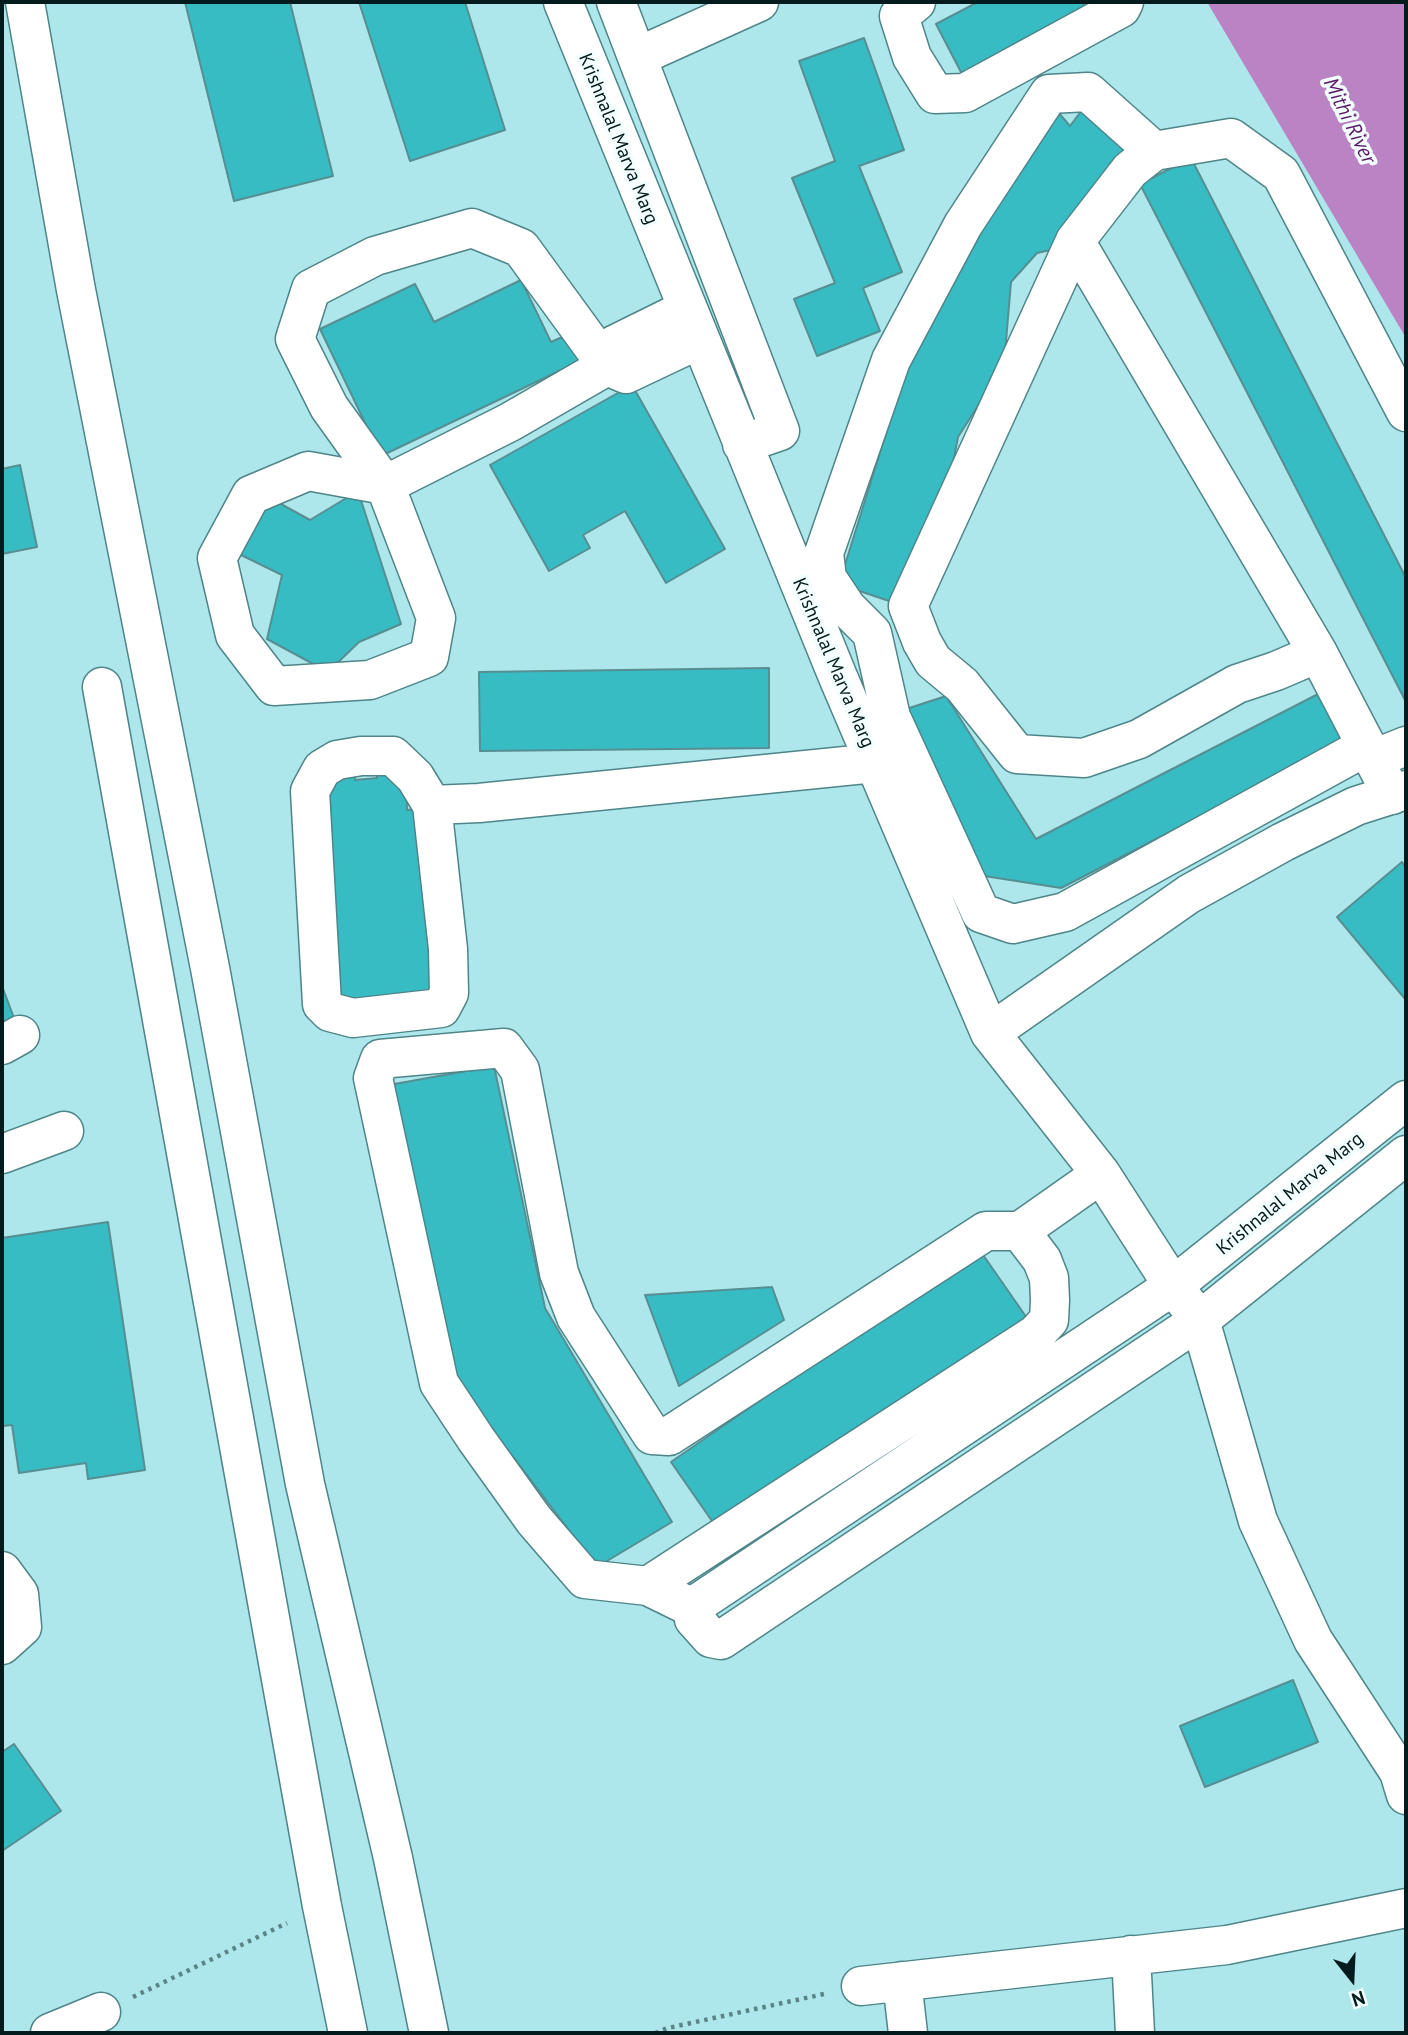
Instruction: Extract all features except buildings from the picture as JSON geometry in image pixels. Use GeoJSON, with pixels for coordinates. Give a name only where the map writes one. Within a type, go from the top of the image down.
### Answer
{"type":"FeatureCollection","features":[{"type":"Feature","properties":{"kind":"street"},"geometry":{"type":"LineString","coordinates":[[24,2],[76,290],[210,968],[305,1484],[393,1858],[429,2033]]}},
{"type":"Feature","properties":{"kind":"street","name":"Krishnalal Marva Marg"},"geometry":{"type":"LineString","coordinates":[[562,2],[838,677],[990,1033],[1101,1174],[1173,1286],[1200,1320]]}},
{"type":"Feature","properties":{"kind":"street"},"geometry":{"type":"LineString","coordinates":[[615,2],[780,431],[742,444]]}},
{"type":"Feature","properties":{"kind":"street"},"geometry":{"type":"LineString","coordinates":[[637,57],[759,2]]}},
{"type":"Feature","properties":{"kind":"street"},"geometry":{"type":"LineString","coordinates":[[916,2],[899,16],[912,57],[935,94],[965,93],[1121,8],[1124,2]]}},
{"type":"Feature","properties":{"kind":"street"},"geometry":{"type":"LineString","coordinates":[[1154,152],[1088,92],[1049,94],[963,225],[891,360],[824,553],[827,578],[847,608],[872,633],[891,718],[981,913],[1013,924],[1065,912],[1382,751]]}},
{"type":"Feature","properties":{"kind":"street"},"geometry":{"type":"LineString","coordinates":[[1318,653],[1237,684],[1139,739],[1084,758],[1017,754],[961,685],[933,661],[922,642],[908,606],[1075,241],[1130,170],[1154,152],[1231,138],[1281,174],[1406,412]]}},
{"type":"Feature","properties":{"kind":"street"},"geometry":{"type":"LineString","coordinates":[[607,366],[521,247],[472,228],[374,256],[311,289],[295,339],[329,407],[385,485],[436,618],[429,657],[370,680],[274,686],[235,635],[217,558],[251,495],[308,471],[385,485],[510,422],[607,366],[614,345],[693,324]]}},
{"type":"Feature","properties":{"kind":"street"},"geometry":{"type":"LineString","coordinates":[[990,1033],[1189,894],[1283,842],[1356,806],[1399,792],[1382,751],[1318,653],[1075,241]]}},
{"type":"Feature","properties":{"kind":"street"},"geometry":{"type":"LineString","coordinates":[[838,677],[922,642]]}},
{"type":"Feature","properties":{"kind":"street"},"geometry":{"type":"LineString","coordinates":[[102,687],[322,1906],[348,2033]]}},
{"type":"Feature","properties":{"kind":"street"},"geometry":{"type":"LineString","coordinates":[[361,756],[393,756],[415,777],[432,805],[449,993],[441,1008],[353,1018],[331,1012],[322,1004],[310,791],[322,769],[337,760],[361,756]]}},
{"type":"Feature","properties":{"kind":"street"},"geometry":{"type":"LineString","coordinates":[[432,805],[479,803],[875,763]]}},
{"type":"Feature","properties":{"kind":"street"},"geometry":{"type":"LineString","coordinates":[[696,1610],[648,1586],[585,1579],[534,1520],[439,1383],[373,1078],[380,1059],[504,1048],[520,1070],[559,1273],[576,1317],[652,1434],[668,1437],[986,1231],[1020,1231],[1101,1174]]}},
{"type":"Feature","properties":{"kind":"street","name":"Krishnalal Marva Marg"},"geometry":{"type":"LineString","coordinates":[[1173,1286],[1406,1100]]}},
{"type":"Feature","properties":{"kind":"street"},"geometry":{"type":"LineString","coordinates":[[2,1154],[64,1131]]}},
{"type":"Feature","properties":{"kind":"street"},"geometry":{"type":"LineString","coordinates":[[1173,1286],[698,1604],[694,1619],[711,1638],[721,1640],[1200,1320],[1406,1155]]}},
{"type":"Feature","properties":{"kind":"street"},"geometry":{"type":"LineString","coordinates":[[648,1586],[1037,1334],[1049,1320],[1049,1278],[1042,1260],[1020,1231]]}},
{"type":"Feature","properties":{"kind":"street"},"geometry":{"type":"LineString","coordinates":[[1200,1320],[1258,1521],[1313,1640],[1399,1772],[1406,1795]]}},
{"type":"Feature","properties":{"kind":"street"},"geometry":{"type":"LineString","coordinates":[[911,1461],[933,1498]]}},
{"type":"Feature","properties":{"kind":"street"},"geometry":{"type":"LineString","coordinates":[[2,1570],[19,1594],[22,1627],[2,1645]]}},
{"type":"Feature","properties":{"kind":"street"},"geometry":{"type":"LineString","coordinates":[[861,1986],[1227,1945],[1406,1908]]}},
{"type":"Feature","properties":{"kind":"street"},"geometry":{"type":"LineString","coordinates":[[1131,1955],[1135,2033]]}},
{"type":"Feature","properties":{"kind":"street"},"geometry":{"type":"LineString","coordinates":[[902,1981],[908,2033]]}},
{"type":"Feature","properties":{"kind":"street"},"geometry":{"type":"LineString","coordinates":[[50,2033],[101,2012]]}},
{"type":"Feature","properties":{"kind":"path"},"geometry":{"type":"LineString","coordinates":[[101,2012],[322,1906]]}},
{"type":"Feature","properties":{"kind":"path"},"geometry":{"type":"LineString","coordinates":[[655,2033],[861,1986]]}},
{"type":"Feature","properties":{"kind":"water","name":"Mithi River"},"geometry":{"type":"Polygon","coordinates":[[[1207,2],[1406,2],[1406,338],[1207,2]]]}}]}
